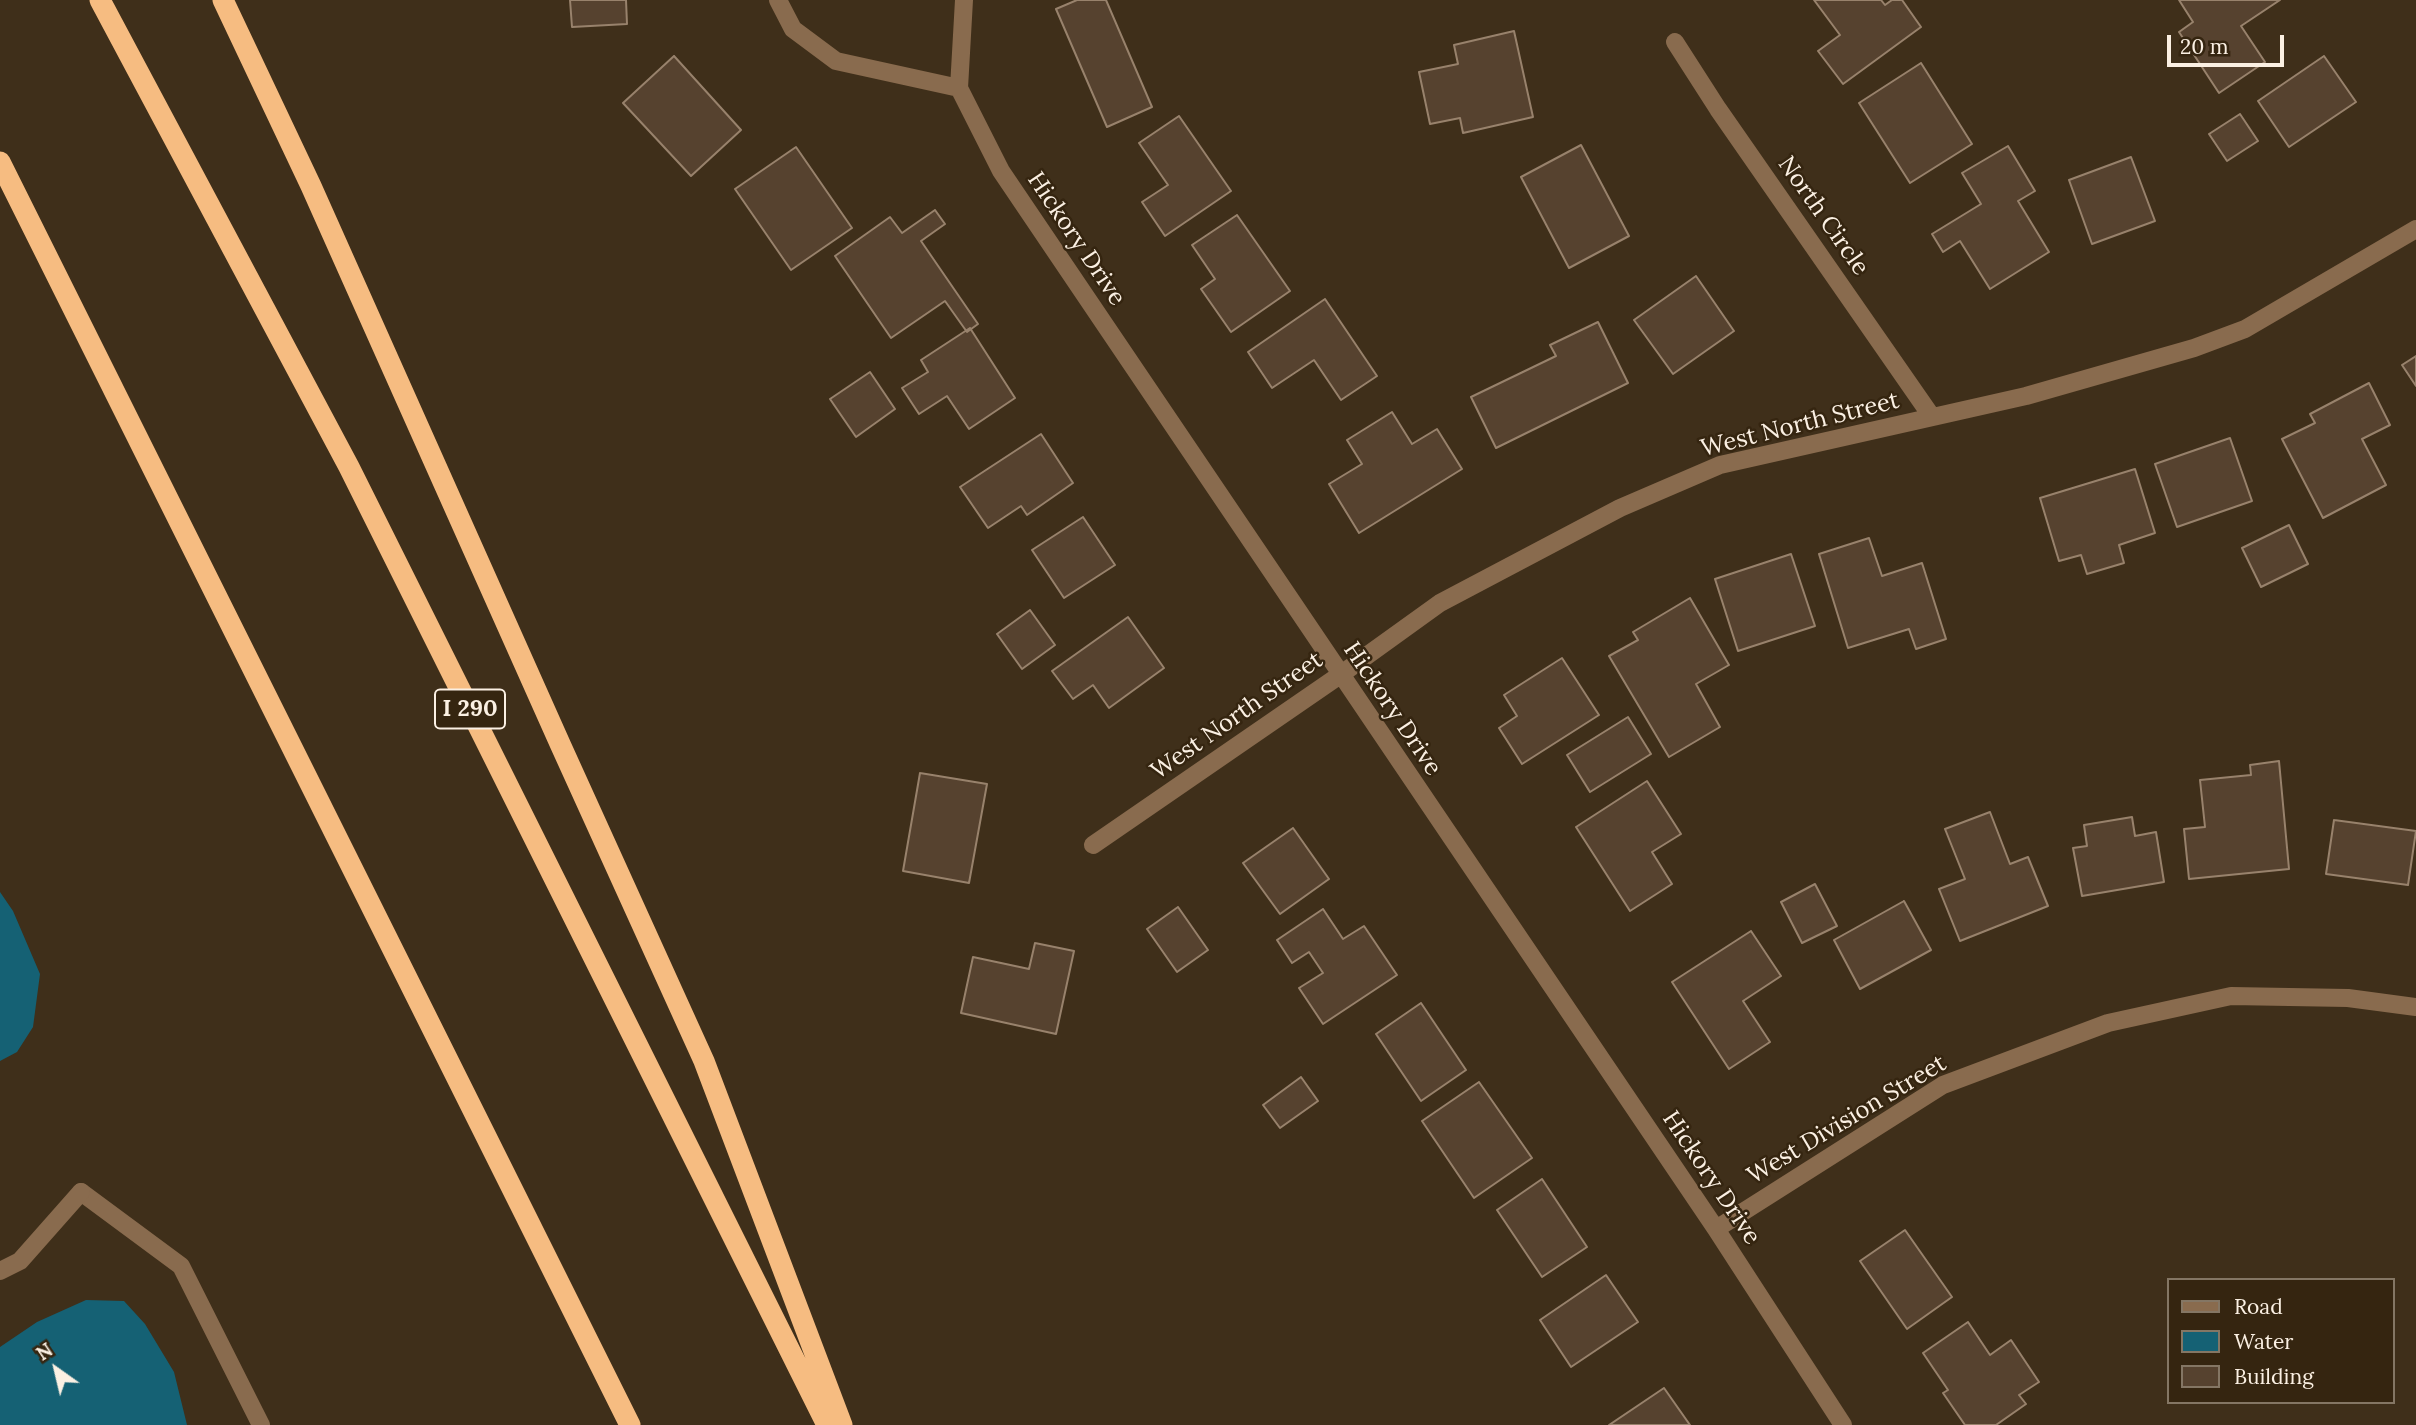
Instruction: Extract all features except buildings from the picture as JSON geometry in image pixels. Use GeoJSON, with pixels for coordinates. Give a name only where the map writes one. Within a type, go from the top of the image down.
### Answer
{"type":"FeatureCollection","features":[{"type":"Feature","properties":{"kind":"highway","name":"I 290"},"geometry":{"type":"LineString","coordinates":[[100,0],[349,467],[827,1425]]}},
{"type":"Feature","properties":{"kind":"highway"},"geometry":{"type":"LineString","coordinates":[[223,0],[311,186],[704,1061],[842,1425]]}},
{"type":"Feature","properties":{"kind":"highway"},"geometry":{"type":"LineString","coordinates":[[0,162],[630,1425]]}},
{"type":"Feature","properties":{"kind":"street"},"geometry":{"type":"LineString","coordinates":[[778,0],[793,29],[836,61],[959,88],[964,0]]}},
{"type":"Feature","properties":{"kind":"street","name":"North Circle"},"geometry":{"type":"LineString","coordinates":[[1675,42],[1718,109],[1932,417]]}},
{"type":"Feature","properties":{"kind":"street","name":"Hickory Drive"},"geometry":{"type":"LineString","coordinates":[[959,88],[1001,171],[1716,1229],[1843,1425]]}},
{"type":"Feature","properties":{"kind":"street","name":"West North Street"},"geometry":{"type":"LineString","coordinates":[[1093,845],[1440,603],[1620,508],[1720,466],[2026,396],[2194,348],[2245,329],[2416,229]]}},
{"type":"Feature","properties":{"kind":"street","name":"West Division Street"},"geometry":{"type":"LineString","coordinates":[[1716,1229],[1942,1085],[2108,1023],[2231,996],[2348,998],[2416,1007]]}},
{"type":"Feature","properties":{"kind":"street"},"geometry":{"type":"LineString","coordinates":[[0,1271],[20,1261],[81,1192],[181,1266],[261,1425]]}},
{"type":"Feature","properties":{"kind":"water"},"geometry":{"type":"Polygon","coordinates":[[[0,892],[13,911],[40,974],[33,1027],[17,1052],[0,1061],[0,892]]]}},
{"type":"Feature","properties":{"kind":"water"},"geometry":{"type":"Polygon","coordinates":[[[86,1300],[124,1301],[145,1324],[174,1372],[187,1425],[0,1425],[0,1347],[37,1322],[86,1300]]]}}]}
